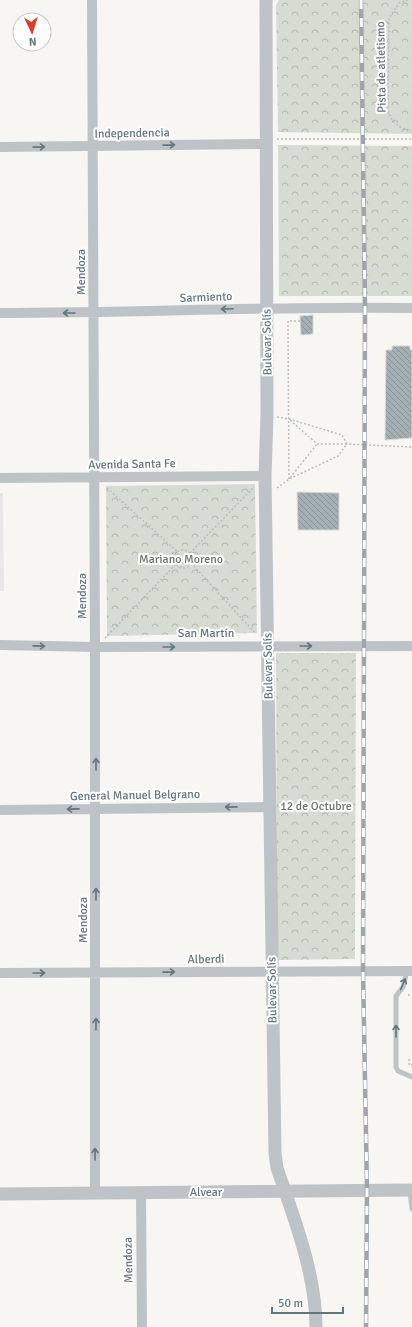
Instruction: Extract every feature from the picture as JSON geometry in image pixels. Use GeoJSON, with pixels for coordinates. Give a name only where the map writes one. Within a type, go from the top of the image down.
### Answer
{"type":"FeatureCollection","features":[{"type":"Feature","properties":{"kind":"street","name":"Mendoza"},"geometry":{"type":"LineString","coordinates":[[92,0],[96,647],[94,1193]]}},
{"type":"Feature","properties":{"kind":"street","name":"Bulevar Solís"},"geometry":{"type":"LineString","coordinates":[[266,0],[265,142],[267,416],[265,476],[275,1154],[277,1168],[312,1283],[316,1308],[316,1327]]}},
{"type":"Feature","properties":{"kind":"street","name":"Independencia"},"geometry":{"type":"LineString","coordinates":[[0,147],[265,142]]}},
{"type":"Feature","properties":{"kind":"street","name":"Sarmiento"},"geometry":{"type":"LineString","coordinates":[[0,313],[94,313],[266,308],[412,308]]}},
{"type":"Feature","properties":{"kind":"street","name":"Avenida Santa Fe"},"geometry":{"type":"LineString","coordinates":[[0,478],[265,476]]}},
{"type":"Feature","properties":{"kind":"street","name":"San Martín"},"geometry":{"type":"LineString","coordinates":[[0,645],[96,647],[412,646]]}},
{"type":"Feature","properties":{"kind":"street","name":"General Manuel Belgrano"},"geometry":{"type":"LineString","coordinates":[[0,810],[270,807]]}},
{"type":"Feature","properties":{"kind":"street","name":"Alberdi"},"geometry":{"type":"LineString","coordinates":[[0,973],[410,971]]}},
{"type":"Feature","properties":{"kind":"street","name":"Alvear"},"geometry":{"type":"LineString","coordinates":[[0,1194],[411,1190]]}},
{"type":"Feature","properties":{"kind":"street","name":"Mendoza"},"geometry":{"type":"LineString","coordinates":[[141,1192],[142,1327]]}},
{"type":"Feature","properties":{"kind":"lane"},"geometry":{"type":"LineString","coordinates":[[410,971],[403,987],[396,996],[396,1066],[398,1071],[412,1077]]}},
{"type":"Feature","properties":{"kind":"lane"},"geometry":{"type":"LineString","coordinates":[[411,1190],[412,1209]]}},
{"type":"Feature","properties":{"kind":"path","name":"Pista de atletismo"},"geometry":{"type":"LineString","coordinates":[[408,0],[399,3],[389,18],[388,109],[391,118],[396,125],[412,130]]}},
{"type":"Feature","properties":{"kind":"path"},"geometry":{"type":"LineString","coordinates":[[265,142],[412,139]]}},
{"type":"Feature","properties":{"kind":"path"},"geometry":{"type":"LineString","coordinates":[[289,479],[288,322],[300,321]]}},
{"type":"Feature","properties":{"kind":"path"},"geometry":{"type":"LineString","coordinates":[[267,416],[289,419],[342,435],[347,444]]}},
{"type":"Feature","properties":{"kind":"path"},"geometry":{"type":"LineString","coordinates":[[289,419],[317,444],[412,447]]}},
{"type":"Feature","properties":{"kind":"path"},"geometry":{"type":"LineString","coordinates":[[289,479],[317,444]]}},
{"type":"Feature","properties":{"kind":"path"},"geometry":{"type":"LineString","coordinates":[[266,496],[289,479],[338,456],[347,444]]}},
{"type":"Feature","properties":{"kind":"path"},"geometry":{"type":"LineString","coordinates":[[190,553],[265,476]]}},
{"type":"Feature","properties":{"kind":"path"},"geometry":{"type":"LineString","coordinates":[[95,477],[178,552]]}},
{"type":"Feature","properties":{"kind":"path"},"geometry":{"type":"LineString","coordinates":[[184,550],[190,553],[192,558],[191,563],[187,568],[180,568],[176,564],[174,557],[178,552],[184,550]]}},
{"type":"Feature","properties":{"kind":"path"},"geometry":{"type":"LineString","coordinates":[[191,563],[267,646]]}},
{"type":"Feature","properties":{"kind":"path"},"geometry":{"type":"LineString","coordinates":[[96,647],[176,564]]}},
{"type":"Feature","properties":{"kind":"path"},"geometry":{"type":"LineString","coordinates":[[408,996],[412,995]]}},
{"type":"Feature","properties":{"kind":"path"},"geometry":{"type":"LineString","coordinates":[[409,1058],[409,1065],[412,1065]]}},
{"type":"Feature","properties":{"kind":"shaded area"},"geometry":{"type":"Polygon","coordinates":[[[0,493],[3,493],[4,591],[0,591],[0,493]]]}},
{"type":"Feature","properties":{"kind":"green space"},"geometry":{"type":"Polygon","coordinates":[[[279,0],[412,0],[412,134],[278,132],[276,5],[279,0]]]}},
{"type":"Feature","properties":{"kind":"green space"},"geometry":{"type":"Polygon","coordinates":[[[278,145],[412,146],[412,296],[279,296],[278,145]]]}},
{"type":"Feature","properties":{"kind":"green space","name":"Mariano Moreno"},"geometry":{"type":"Polygon","coordinates":[[[255,484],[257,633],[107,636],[106,486],[255,484]]]}},
{"type":"Feature","properties":{"kind":"green space","name":"12 de Octubre"},"geometry":{"type":"Polygon","coordinates":[[[276,653],[356,653],[355,959],[277,960],[276,653]]]}},
{"type":"Feature","properties":{"kind":"building"},"geometry":{"type":"Polygon","coordinates":[[[313,315],[313,334],[301,335],[300,316],[313,315]]]}},
{"type":"Feature","properties":{"kind":"building"},"geometry":{"type":"Polygon","coordinates":[[[392,346],[410,346],[410,350],[412,350],[412,438],[385,440],[386,350],[392,350],[392,346]]]}},
{"type":"Feature","properties":{"kind":"building"},"geometry":{"type":"Polygon","coordinates":[[[297,492],[339,493],[339,530],[298,530],[297,492]]]}},
{"type":"Feature","properties":{"kind":"railway"},"geometry":{"type":"LineString","coordinates":[[361,0],[365,307],[363,971],[367,1190],[366,1327]]}}]}
